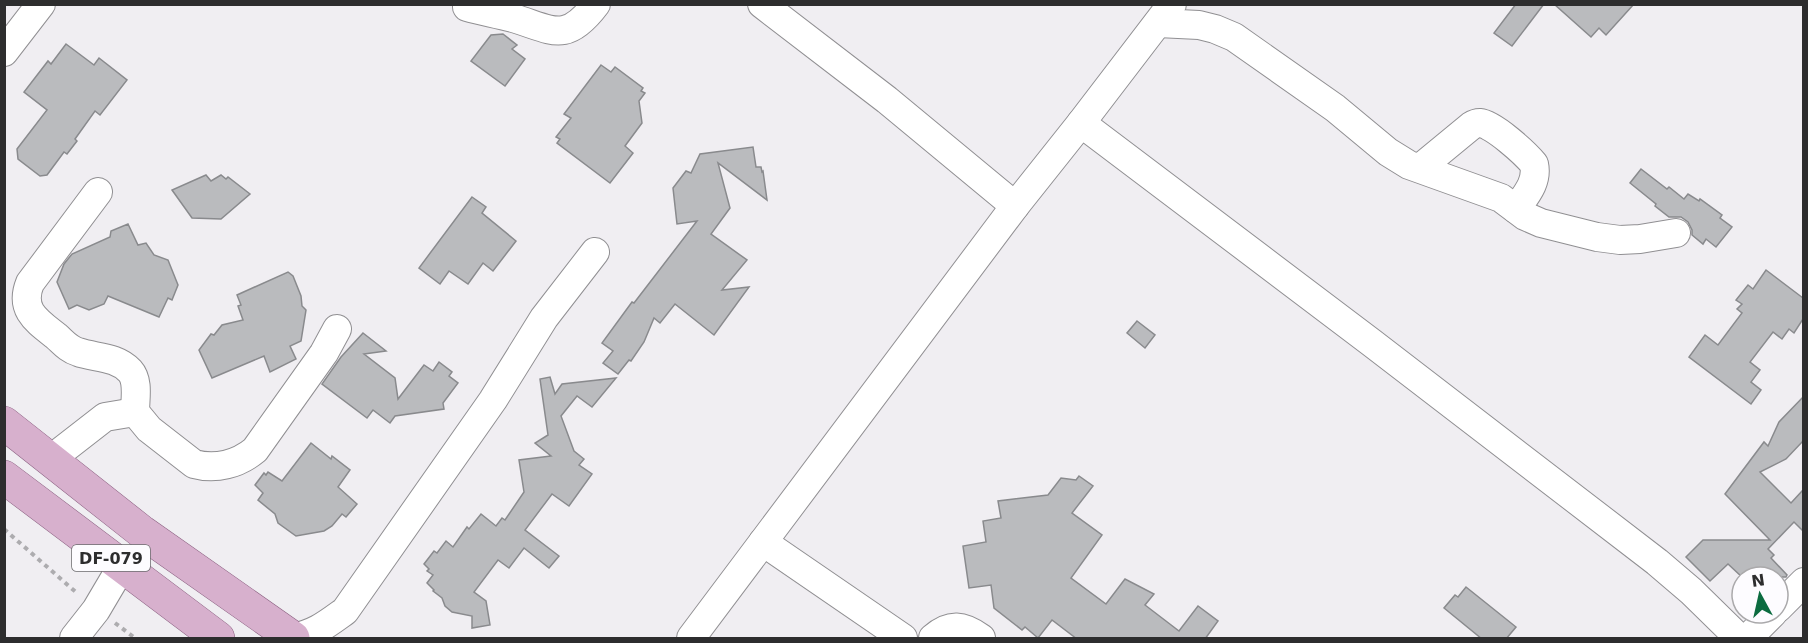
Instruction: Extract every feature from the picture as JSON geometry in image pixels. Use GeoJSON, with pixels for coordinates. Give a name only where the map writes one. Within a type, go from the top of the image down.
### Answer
{"type":"FeatureCollection","features":[{"type":"Feature","properties":{"kind":"main road","name":"DF-079"},"geometry":{"type":"LineString","coordinates":[[4,423],[142,532],[292,638]]}},
{"type":"Feature","properties":{"kind":"main road","name":"DF-079"},"geometry":{"type":"LineString","coordinates":[[4,477],[218,639]]}},
{"type":"Feature","properties":{"kind":"street"},"geometry":{"type":"LineString","coordinates":[[4,52],[41,4]]}},
{"type":"Feature","properties":{"kind":"street"},"geometry":{"type":"LineString","coordinates":[[467,7],[559,32],[578,25],[596,4]]}},
{"type":"Feature","properties":{"kind":"street"},"geometry":{"type":"LineString","coordinates":[[762,4],[887,100],[1015,206]]}},
{"type":"Feature","properties":{"kind":"street"},"geometry":{"type":"LineString","coordinates":[[691,639],[1015,206],[1165,14],[1234,37],[1335,108],[1388,152],[1409,165],[1501,198],[1525,216],[1541,223],[1597,237],[1620,240],[1640,239],[1676,232]]}},
{"type":"Feature","properties":{"kind":"street"},"geometry":{"type":"LineString","coordinates":[[1081,123],[1657,562],[1686,586],[1739,639]]}},
{"type":"Feature","properties":{"kind":"street"},"geometry":{"type":"LineString","coordinates":[[1420,168],[1471,126],[1476,123],[1485,124],[1502,134],[1534,164],[1536,175],[1534,181],[1516,209]]}},
{"type":"Feature","properties":{"kind":"street"},"geometry":{"type":"LineString","coordinates":[[98,192],[30,283],[26,292],[28,310],[69,349],[107,358],[130,370],[136,381],[135,412],[149,429],[194,464],[218,466],[240,461],[255,450],[324,353],[337,329]]}},
{"type":"Feature","properties":{"kind":"street"},"geometry":{"type":"LineString","coordinates":[[292,638],[342,625],[493,400],[544,318],[595,252]]}},
{"type":"Feature","properties":{"kind":"street"},"geometry":{"type":"LineString","coordinates":[[51,459],[105,417],[135,412]]}},
{"type":"Feature","properties":{"kind":"street"},"geometry":{"type":"LineString","coordinates":[[763,542],[903,639]]}},
{"type":"Feature","properties":{"kind":"street"},"geometry":{"type":"LineString","coordinates":[[74,639],[96,610],[122,566]]}},
{"type":"Feature","properties":{"kind":"street"},"geometry":{"type":"LineString","coordinates":[[1790,596],[1803,582]]}},
{"type":"Feature","properties":{"kind":"street"},"geometry":{"type":"LineString","coordinates":[[1748,639],[1761,625]]}},
{"type":"Feature","properties":{"kind":"street"},"geometry":{"type":"LineString","coordinates":[[933,639],[940,632],[960,627],[981,639]]}},
{"type":"Feature","properties":{"kind":"path"},"geometry":{"type":"LineString","coordinates":[[4,530],[96,610],[135,639]]}},
{"type":"Feature","properties":{"kind":"building"},"geometry":{"type":"Polygon","coordinates":[[[1516,4],[1544,4],[1512,46],[1494,33],[1516,4]]]}},
{"type":"Feature","properties":{"kind":"building"},"geometry":{"type":"Polygon","coordinates":[[[1554,4],[1634,4],[1606,35],[1599,28],[1591,37],[1554,4]]]}},
{"type":"Feature","properties":{"kind":"building"},"geometry":{"type":"Polygon","coordinates":[[[503,34],[517,45],[512,49],[525,59],[505,86],[471,61],[491,35],[503,34]]]}},
{"type":"Feature","properties":{"kind":"building"},"geometry":{"type":"Polygon","coordinates":[[[66,44],[94,65],[99,58],[127,80],[100,115],[95,111],[67,154],[64,152],[47,175],[40,176],[18,159],[17,149],[47,110],[24,92],[48,61],[51,64],[66,44]]]}},
{"type":"Feature","properties":{"kind":"building"},"geometry":{"type":"Polygon","coordinates":[[[601,65],[611,72],[615,67],[643,88],[641,91],[645,93],[639,101],[642,123],[625,146],[633,153],[610,183],[557,143],[560,139],[556,137],[571,118],[564,114],[601,65]]]}},
{"type":"Feature","properties":{"kind":"building"},"geometry":{"type":"Polygon","coordinates":[[[753,147],[756,167],[761,167],[763,171],[767,200],[718,163],[730,208],[711,234],[747,260],[722,290],[749,287],[714,335],[675,304],[660,323],[654,318],[644,342],[631,361],[629,360],[618,374],[603,363],[613,351],[602,343],[697,221],[677,224],[673,188],[686,171],[691,173],[700,154],[753,147]]]}},
{"type":"Feature","properties":{"kind":"building"},"geometry":{"type":"Polygon","coordinates":[[[1641,169],[1684,199],[1688,194],[1699,201],[1700,199],[1722,215],[1720,218],[1732,227],[1716,247],[1706,239],[1703,244],[1692,235],[1688,222],[1681,217],[1669,217],[1630,183],[1641,169]]]}},
{"type":"Feature","properties":{"kind":"building"},"geometry":{"type":"Polygon","coordinates":[[[206,175],[211,181],[221,175],[226,179],[228,177],[250,194],[221,219],[192,218],[172,190],[206,175]]]}},
{"type":"Feature","properties":{"kind":"building"},"geometry":{"type":"Polygon","coordinates":[[[472,197],[486,207],[482,213],[516,241],[493,271],[483,263],[468,284],[449,271],[440,284],[419,268],[472,197]]]}},
{"type":"Feature","properties":{"kind":"building"},"geometry":{"type":"Polygon","coordinates":[[[128,224],[138,245],[146,243],[154,255],[168,260],[178,285],[172,300],[168,298],[159,317],[108,296],[104,304],[89,310],[77,305],[69,309],[57,282],[64,264],[72,254],[110,237],[111,231],[128,224]]]}},
{"type":"Feature","properties":{"kind":"building"},"geometry":{"type":"Polygon","coordinates":[[[1766,270],[1803,298],[1803,319],[1794,333],[1789,329],[1782,339],[1773,332],[1750,362],[1760,370],[1751,382],[1761,390],[1751,404],[1689,357],[1705,335],[1718,345],[1742,313],[1737,309],[1742,304],[1736,300],[1748,285],[1753,289],[1766,270]]]}},
{"type":"Feature","properties":{"kind":"building"},"geometry":{"type":"Polygon","coordinates":[[[288,272],[293,276],[301,296],[302,306],[306,310],[301,341],[290,346],[296,359],[270,372],[264,356],[212,378],[199,350],[211,334],[214,335],[222,325],[243,320],[237,295],[288,272]]]}},
{"type":"Feature","properties":{"kind":"building"},"geometry":{"type":"Polygon","coordinates":[[[1137,321],[1155,335],[1145,348],[1127,333],[1137,321]]]}},
{"type":"Feature","properties":{"kind":"building"},"geometry":{"type":"Polygon","coordinates":[[[363,333],[386,351],[364,354],[395,378],[398,399],[424,365],[433,371],[439,362],[452,372],[449,376],[458,383],[443,403],[444,409],[395,416],[390,423],[373,410],[367,418],[322,384],[341,357],[363,333]]]}},
{"type":"Feature","properties":{"kind":"building"},"geometry":{"type":"Polygon","coordinates":[[[550,377],[555,394],[562,384],[616,378],[592,407],[577,396],[561,416],[574,451],[584,459],[579,465],[592,474],[569,506],[552,494],[525,530],[559,556],[549,568],[524,548],[509,568],[498,560],[474,592],[486,601],[490,625],[472,628],[472,616],[452,612],[427,583],[433,575],[427,571],[429,569],[424,564],[446,541],[453,547],[467,527],[469,529],[481,514],[496,526],[502,518],[505,520],[524,492],[519,460],[551,456],[535,443],[548,435],[540,379],[550,377]]]}},
{"type":"Feature","properties":{"kind":"building"},"geometry":{"type":"Polygon","coordinates":[[[1803,397],[1803,441],[1786,459],[1760,472],[1791,503],[1803,490],[1803,531],[1794,522],[1768,549],[1774,555],[1771,558],[1778,565],[1730,566],[1728,564],[1710,581],[1686,557],[1703,540],[1770,540],[1725,494],[1764,442],[1768,446],[1779,422],[1803,397]]]}},
{"type":"Feature","properties":{"kind":"building"},"geometry":{"type":"Polygon","coordinates":[[[311,443],[350,470],[338,487],[357,504],[346,517],[342,514],[332,526],[324,531],[296,536],[278,523],[275,514],[258,500],[263,493],[255,485],[264,473],[266,475],[268,472],[282,481],[311,443]]]}},
{"type":"Feature","properties":{"kind":"building"},"geometry":{"type":"Polygon","coordinates":[[[1079,476],[1093,486],[1072,513],[1102,535],[1071,578],[1106,604],[1125,579],[1154,594],[1145,605],[1179,631],[1198,606],[1218,621],[1205,639],[1077,639],[1052,620],[1038,638],[1025,627],[1022,630],[994,608],[991,585],[969,588],[963,546],[986,542],[983,521],[1001,518],[998,501],[1048,495],[1061,478],[1076,480],[1079,476]]]}},
{"type":"Feature","properties":{"kind":"building"},"geometry":{"type":"Polygon","coordinates":[[[1466,587],[1516,627],[1506,639],[1482,639],[1444,608],[1455,595],[1458,597],[1466,587]]]}}]}
